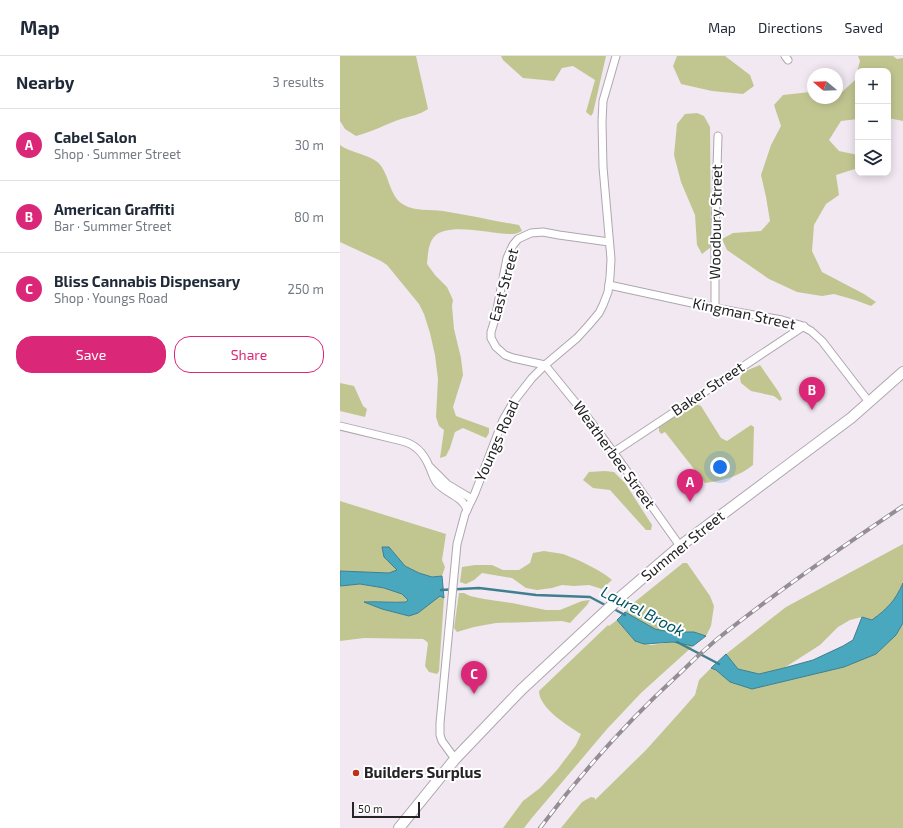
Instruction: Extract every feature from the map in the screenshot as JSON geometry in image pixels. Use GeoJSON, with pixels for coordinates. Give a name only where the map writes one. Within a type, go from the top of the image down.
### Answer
{"type":"FeatureCollection","features":[{"type":"Feature","properties":{"kind":"main road","name":"Summer Street"},"geometry":{"type":"LineString","coordinates":[[399,828],[455,759],[521,690],[601,614],[680,546],[851,418],[903,372]]}},
{"type":"Feature","properties":{"kind":"street","name":"Youngs Road"},"geometry":{"type":"LineString","coordinates":[[455,759],[440,735],[454,570],[458,540],[467,510],[508,410],[526,384],[545,365],[574,341],[594,320],[603,305],[609,285],[611,259],[602,162],[603,101],[616,56]]}},
{"type":"Feature","properties":{"kind":"street","name":"Woodbury Street"},"geometry":{"type":"LineString","coordinates":[[715,308],[715,231],[718,136]]}},
{"type":"Feature","properties":{"kind":"street","name":"East Street"},"geometry":{"type":"LineString","coordinates":[[545,365],[512,358],[505,355],[496,347],[491,338],[491,332],[510,249],[518,239],[536,232],[609,242]]}},
{"type":"Feature","properties":{"kind":"street","name":"Kingman Street"},"geometry":{"type":"LineString","coordinates":[[609,285],[715,308],[782,320],[804,326],[815,334],[825,345],[869,402]]}},
{"type":"Feature","properties":{"kind":"street","name":"Baker Street"},"geometry":{"type":"LineString","coordinates":[[614,453],[804,326]]}},
{"type":"Feature","properties":{"kind":"street","name":"Weatherbee Street"},"geometry":{"type":"LineString","coordinates":[[545,365],[588,418],[680,546]]}},
{"type":"Feature","properties":{"kind":"street"},"geometry":{"type":"LineString","coordinates":[[340,426],[402,440],[414,446],[421,453],[435,482],[464,504],[467,510]]}},
{"type":"Feature","properties":{"kind":"street"},"geometry":{"type":"LineString","coordinates":[[429,467],[446,484],[472,499]]}},
{"type":"Feature","properties":{"kind":"green space"},"geometry":{"type":"Polygon","coordinates":[[[340,56],[416,56],[428,109],[356,136],[345,129],[340,121],[340,56]]]}},
{"type":"Feature","properties":{"kind":"green space"},"geometry":{"type":"Polygon","coordinates":[[[501,56],[606,56],[593,113],[591,116],[586,112],[595,80],[573,66],[562,68],[554,81],[523,78],[503,60],[501,56]]]}},
{"type":"Feature","properties":{"kind":"green space"},"geometry":{"type":"Polygon","coordinates":[[[677,56],[725,56],[750,75],[754,86],[743,94],[712,91],[681,84],[673,66],[677,56]]]}},
{"type":"Feature","properties":{"kind":"green space"},"geometry":{"type":"Polygon","coordinates":[[[858,56],[893,56],[897,59],[903,58],[903,121],[891,119],[891,68],[858,68],[860,61],[858,56]]]}},
{"type":"Feature","properties":{"kind":"green space"},"geometry":{"type":"Polygon","coordinates":[[[855,80],[855,119],[841,121],[829,140],[839,151],[855,154],[855,169],[836,175],[839,195],[826,204],[814,225],[812,251],[822,272],[876,302],[871,306],[834,294],[822,296],[797,292],[769,279],[727,250],[722,239],[733,233],[761,231],[770,221],[761,175],[771,145],[781,126],[774,105],[783,95],[807,92],[807,104],[843,104],[843,91],[855,80]]]}},
{"type":"Feature","properties":{"kind":"green space"},"geometry":{"type":"Polygon","coordinates":[[[697,113],[704,116],[710,127],[711,247],[702,254],[697,245],[695,215],[681,182],[674,155],[677,124],[685,114],[697,113]]]}},
{"type":"Feature","properties":{"kind":"green space"},"geometry":{"type":"Polygon","coordinates":[[[340,145],[376,161],[384,170],[397,199],[406,206],[416,209],[443,211],[519,225],[522,231],[513,234],[505,234],[460,229],[449,230],[440,232],[434,237],[431,243],[427,264],[447,287],[453,300],[452,306],[454,329],[461,358],[463,375],[453,407],[456,416],[489,428],[489,433],[486,438],[463,428],[455,432],[446,456],[440,458],[444,430],[439,426],[436,417],[438,379],[435,355],[424,314],[419,304],[387,265],[340,242],[340,145]]]}},
{"type":"Feature","properties":{"kind":"green space"},"geometry":{"type":"Polygon","coordinates":[[[760,365],[778,391],[782,399],[780,401],[774,396],[751,391],[741,383],[740,378],[743,372],[760,365]]]}},
{"type":"Feature","properties":{"kind":"green space"},"geometry":{"type":"Polygon","coordinates":[[[340,383],[354,386],[363,406],[367,409],[365,417],[340,411],[340,383]]]}},
{"type":"Feature","properties":{"kind":"green space"},"geometry":{"type":"Polygon","coordinates":[[[697,404],[701,406],[721,438],[727,441],[751,425],[754,427],[753,465],[748,469],[730,477],[705,483],[665,432],[661,434],[659,431],[661,424],[697,404]]]}},
{"type":"Feature","properties":{"kind":"green space"},"geometry":{"type":"Polygon","coordinates":[[[589,472],[614,472],[625,483],[652,525],[651,530],[646,530],[610,490],[593,488],[583,480],[589,472]]]}},
{"type":"Feature","properties":{"kind":"green space"},"geometry":{"type":"Polygon","coordinates":[[[340,501],[446,534],[442,560],[445,567],[442,576],[432,577],[419,573],[405,566],[388,547],[398,570],[389,573],[340,571],[340,501]]]}},
{"type":"Feature","properties":{"kind":"green space"},"geometry":{"type":"Polygon","coordinates":[[[903,544],[902,588],[891,603],[872,620],[862,617],[850,620],[838,627],[820,645],[784,668],[759,674],[738,669],[726,654],[786,607],[903,544]]]}},
{"type":"Feature","properties":{"kind":"green space"},"geometry":{"type":"Polygon","coordinates":[[[544,551],[563,554],[575,559],[612,580],[602,589],[589,585],[562,585],[537,590],[526,588],[512,578],[482,573],[474,580],[466,584],[460,582],[462,567],[492,565],[503,570],[519,570],[530,563],[533,553],[544,551]]]}},
{"type":"Feature","properties":{"kind":"green space"},"geometry":{"type":"Polygon","coordinates":[[[683,563],[687,563],[710,596],[714,606],[711,626],[706,636],[694,632],[669,632],[655,629],[625,612],[631,607],[631,605],[683,563]]]}},
{"type":"Feature","properties":{"kind":"green space"},"geometry":{"type":"Polygon","coordinates":[[[360,584],[384,588],[402,594],[408,600],[406,602],[365,602],[382,609],[409,616],[440,596],[444,598],[439,671],[437,674],[429,672],[425,666],[428,643],[423,639],[364,638],[340,641],[340,586],[360,584]]]}},
{"type":"Feature","properties":{"kind":"green space"},"geometry":{"type":"Polygon","coordinates":[[[459,593],[546,610],[560,610],[582,601],[590,600],[570,623],[562,621],[496,623],[457,632],[454,628],[459,593]]]}},
{"type":"Feature","properties":{"kind":"green space"},"geometry":{"type":"Polygon","coordinates":[[[617,620],[635,641],[651,645],[673,642],[693,646],[641,693],[607,729],[524,828],[503,828],[523,801],[540,788],[557,770],[576,745],[581,734],[549,710],[540,697],[539,691],[608,625],[609,626],[617,620]]]}},
{"type":"Feature","properties":{"kind":"green space"},"geometry":{"type":"Polygon","coordinates":[[[903,623],[903,828],[561,828],[582,802],[591,797],[595,798],[595,800],[646,750],[695,695],[699,680],[711,668],[716,670],[730,682],[752,689],[780,682],[896,635],[903,623]]]}},
{"type":"Feature","properties":{"kind":"water"},"geometry":{"type":"Polygon","coordinates":[[[382,547],[389,547],[405,566],[419,573],[432,577],[442,576],[444,598],[440,596],[418,613],[409,616],[382,609],[364,602],[406,602],[408,600],[402,594],[384,588],[360,584],[340,586],[340,571],[389,573],[397,570],[384,557],[382,547]]]}},
{"type":"Feature","properties":{"kind":"water"},"geometry":{"type":"Polygon","coordinates":[[[903,583],[903,623],[896,635],[876,654],[844,667],[752,689],[730,682],[716,670],[711,668],[726,654],[738,669],[759,674],[813,660],[853,640],[862,617],[872,620],[882,612],[897,595],[903,583]]]}},
{"type":"Feature","properties":{"kind":"water"},"geometry":{"type":"Polygon","coordinates":[[[625,612],[655,629],[669,632],[694,632],[706,636],[693,646],[673,642],[644,644],[635,641],[617,620],[625,612]]]}},
{"type":"Feature","properties":{"kind":"waterway","name":"Laurel Brook"},"geometry":{"type":"LineString","coordinates":[[441,590],[479,588],[536,595],[590,597],[607,606]]}},
{"type":"Feature","properties":{"kind":"waterway","name":"Laurel Brook"},"geometry":{"type":"LineString","coordinates":[[612,608],[625,615]]}},
{"type":"Feature","properties":{"kind":"waterway","name":"Laurel Brook"},"geometry":{"type":"LineString","coordinates":[[677,642],[719,664]]}},
{"type":"Feature","properties":{"kind":"railway"},"geometry":{"type":"LineString","coordinates":[[540,828],[588,768],[623,730],[706,648],[785,588],[903,506]]}},
{"type":"Feature","properties":{"kind":"place","name":"American Graffiti"},"geometry":{"type":"Point","coordinates":[812,410]}},
{"type":"Feature","properties":{"kind":"place","name":"Cabel Salon"},"geometry":{"type":"Point","coordinates":[690,502]}},
{"type":"Feature","properties":{"kind":"place","name":"Bliss Cannabis Dispensary"},"geometry":{"type":"Point","coordinates":[474,694]}},
{"type":"Feature","properties":{"kind":"place","name":"Builders Surplus"},"geometry":{"type":"Point","coordinates":[356,773]}}]}
